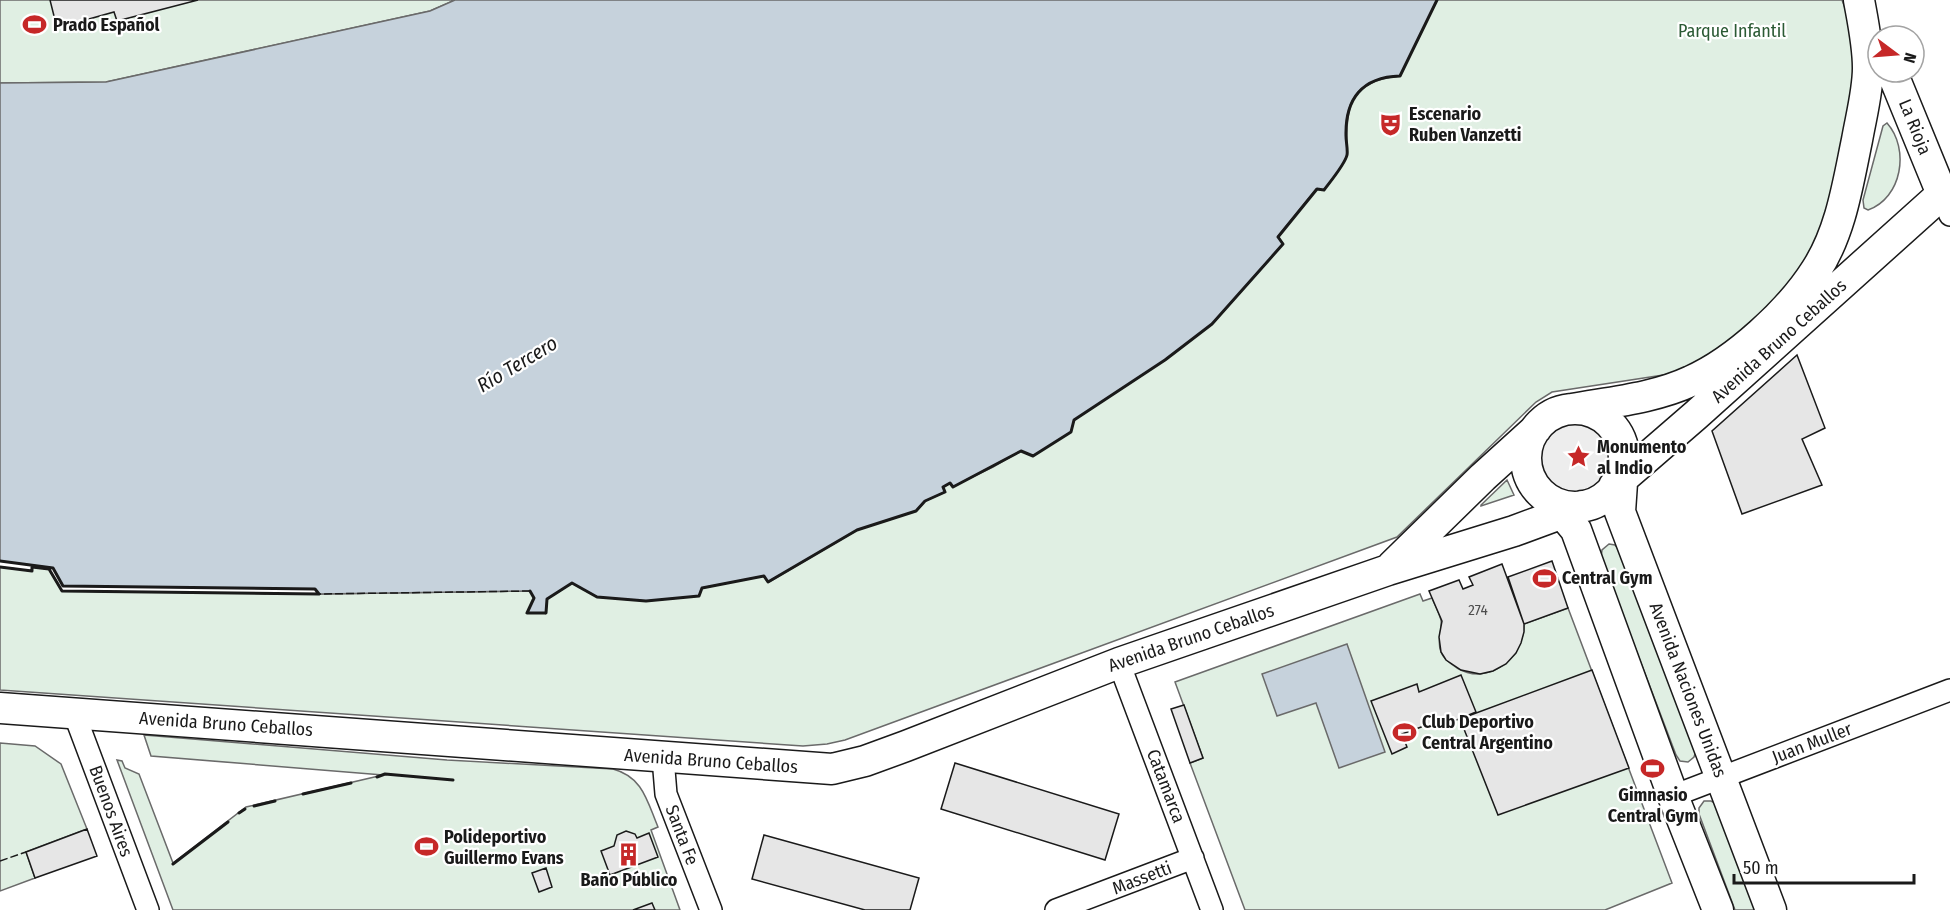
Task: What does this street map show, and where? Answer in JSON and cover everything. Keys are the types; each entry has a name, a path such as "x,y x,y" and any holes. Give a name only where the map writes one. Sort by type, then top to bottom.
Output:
{"main road":[{"name":"Avenida Bruno Ceballos","path":"1572,409 1624,400 1675,387 1708,373 1731,357 1773,320 1798,296 1817,269 1827,251 1839,218 1862,115 1868,69 1865,34 1858,0"},
{"path":"1863,0 1873,24"},
{"name":"La Rioja","path":"1897,84 1947,200"},
{"name":"Avenida Bruno Ceballos","path":"1620,478 1947,200"},
{"path":"1566,507 1594,503 1606,496 1620,478 1624,455 1616,430 1597,414 1584,410 1572,409 1558,412 1545,419 1536,429 1527,451 1529,474 1534,485 1566,507 1576,530 1673,796 1718,910"},
{"name":"Avenida Bruno Ceballos","path":"1388,570 1536,429"},
{"name":"Avenida Naciones Unidas","path":"1620,478 1620,512 1771,910"},
{"name":"Avenida Bruno Ceballos","path":"0,708 832,769 865,761 906,746 1119,663 1388,570 1514,531 1566,507"}],"street":[{"name":"Catamarca","path":"1119,663 1212,910"},
{"name":"Juan Muller","path":"1673,796 1950,690"},
{"name":"Buenos Aires","path":"74,713 148,910"},
{"name":"Santa Fe","path":"663,758 666,794 711,910"},
{"name":"Massetti","path":"1056,910 1193,858"}],"green space":[{"path":"0,0 455,0 430,11 106,82 0,83"},
{"name":"Parque Infantil","path":"1437,0 1842,0 1856,38 1857,90 1813,261 1733,345 1683,372 1552,392 1536,402 1397,537 845,740 827,744 803,746 0,690 0,567 32,571 32,567 49,569 62,591 319,594 530,591 545,613 547,599 572,583 597,597 702,588 763,576 769,582 857,530 916,511 925,501 944,492 943,487 950,483 953,486 993,467 1074,420 1165,360 1212,324 1283,244 1278,237 1347,156 1347,125 1353,101 1359,91 1369,84 1400,76"},
{"path":"1887,123 1899,146 1899,172 1889,195 1880,204 1868,210 1864,208 1863,200 1883,126"},
{"path":"1507,480 1514,495 1481,506 1481,505"},
{"path":"1609,544 1615,545 1620,551 1696,751 1694,757 1688,762 1680,761 1676,755 1601,558 1602,550"},
{"name":"Club Deportivo Central Argentino","path":"1420,594 1423,601 1432,598 1441,620 1439,644 1442,654 1447,661 1469,673 1481,674 1502,666 1518,647 1524,624 1568,608 1672,883 1605,910 1245,910 1190,763 1203,758 1175,682"},
{"name":"Polideportivo Guillermo Evans","path":"144,735 447,760 613,769 638,784 647,799 658,827 651,830 680,910 173,910 117,760 122,761 125,768 139,774 173,863 246,807 383,775 151,756"},
{"path":"0,743 35,746 61,764 87,829 26,852 35,878 0,891"},
{"path":"1704,801 1715,803 1757,910 1735,910 1699,814 1699,808"}],"shaded area":[{"path":"1582,422 1601,432 1609,444 1611,458 1609,472 1601,484 1589,492 1568,494 1549,484 1541,472 1539,451 1549,432 1561,424"}],"water":[{"name":"Río Tercero","path":"455,0 1437,0 1400,76 1375,81 1358,92 1352,100 1346,122 1347,155 1337,173 1324,190 1316,189 1278,236 1283,244 1212,324 1165,360 1074,420 1071,432 1033,456 1021,451 953,487 950,483 943,487 945,492 925,501 916,511 857,530 768,582 763,576 702,588 699,596 646,601 597,597 572,583 547,599 546,613 527,613 534,598 530,591 319,594 315,589 63,586 53,568 0,561 0,83 106,82 430,11"},
{"path":"1347,644 1385,752 1339,768 1316,703 1277,716 1262,674"}],"building":[{"path":"50,0 198,0 117,21 114,12 57,28"},
{"path":"1797,355 1825,428 1802,439 1822,485 1742,514 1712,431"},
{"path":"1552,561 1568,608 1524,624 1508,577"},
{"path":"1502,564 1524,624 1521,643 1506,664 1493,671 1480,674 1461,670 1446,660 1441,652 1439,637 1442,621 1429,591 1459,580 1463,589 1473,585 1469,577"},
{"path":"1592,670 1629,768 1498,815 1460,719"},
{"path":"1461,675 1476,712 1437,728 1435,722 1402,734 1407,747 1392,754 1371,701 1417,684 1419,692"},
{"path":"1184,705 1203,758 1190,763 1171,709"},
{"path":"955,763 1119,814 1105,860 941,809"},
{"path":"87,829 97,856 35,878 26,852"},
{"name":"Baño Público","path":"626,831 635,834 637,838 649,833 658,857 610,875 601,851 614,846 617,835"},
{"path":"764,835 919,878 910,910 865,910 752,879"},
{"path":"546,868 552,887 539,892 532,873"},
{"path":"652,903 655,910 633,910"}],"fence":[{"path":"0,567 32,571 32,567 49,569 62,591 319,594 530,591"},
{"path":"0,861 26,852"}],"wall":[{"path":"530,591 534,598 527,613 546,613 547,599 572,583 597,597 646,601 699,596 702,588 764,576 768,582 857,530 916,511 925,501 945,492 943,487 950,483 953,487 1021,451 1033,456 1071,432 1074,420 1165,360 1212,324 1283,244 1278,237 1317,189 1324,190 1346,159 1346,123 1358,92 1375,81 1400,76 1437,0"},
{"path":"0,561 53,568 63,586 315,589 319,594 62,591 49,569 32,567 32,571 0,567"},
{"path":"377,777 385,774 453,780"},
{"path":"303,794 351,783"},
{"path":"254,806 275,801"},
{"path":"239,813 245,809"},
{"path":"173,864 228,822"}],"place":[{"name":"Prado Español","path":"35,25"},
{"name":"Escenario Ruben Vanzetti","path":"1391,124"},
{"name":"Monumento al Indio","path":"1579,457"},
{"name":"Central Gym","path":"1544,578"},
{"name":"Club Deportivo Central Argentino","path":"1404,732"},
{"name":"Gimnasio Central Gym","path":"1653,769"},
{"name":"Polideportivo Guillermo Evans","path":"426,847"},
{"name":"Baño Público","path":"629,854"}]}
